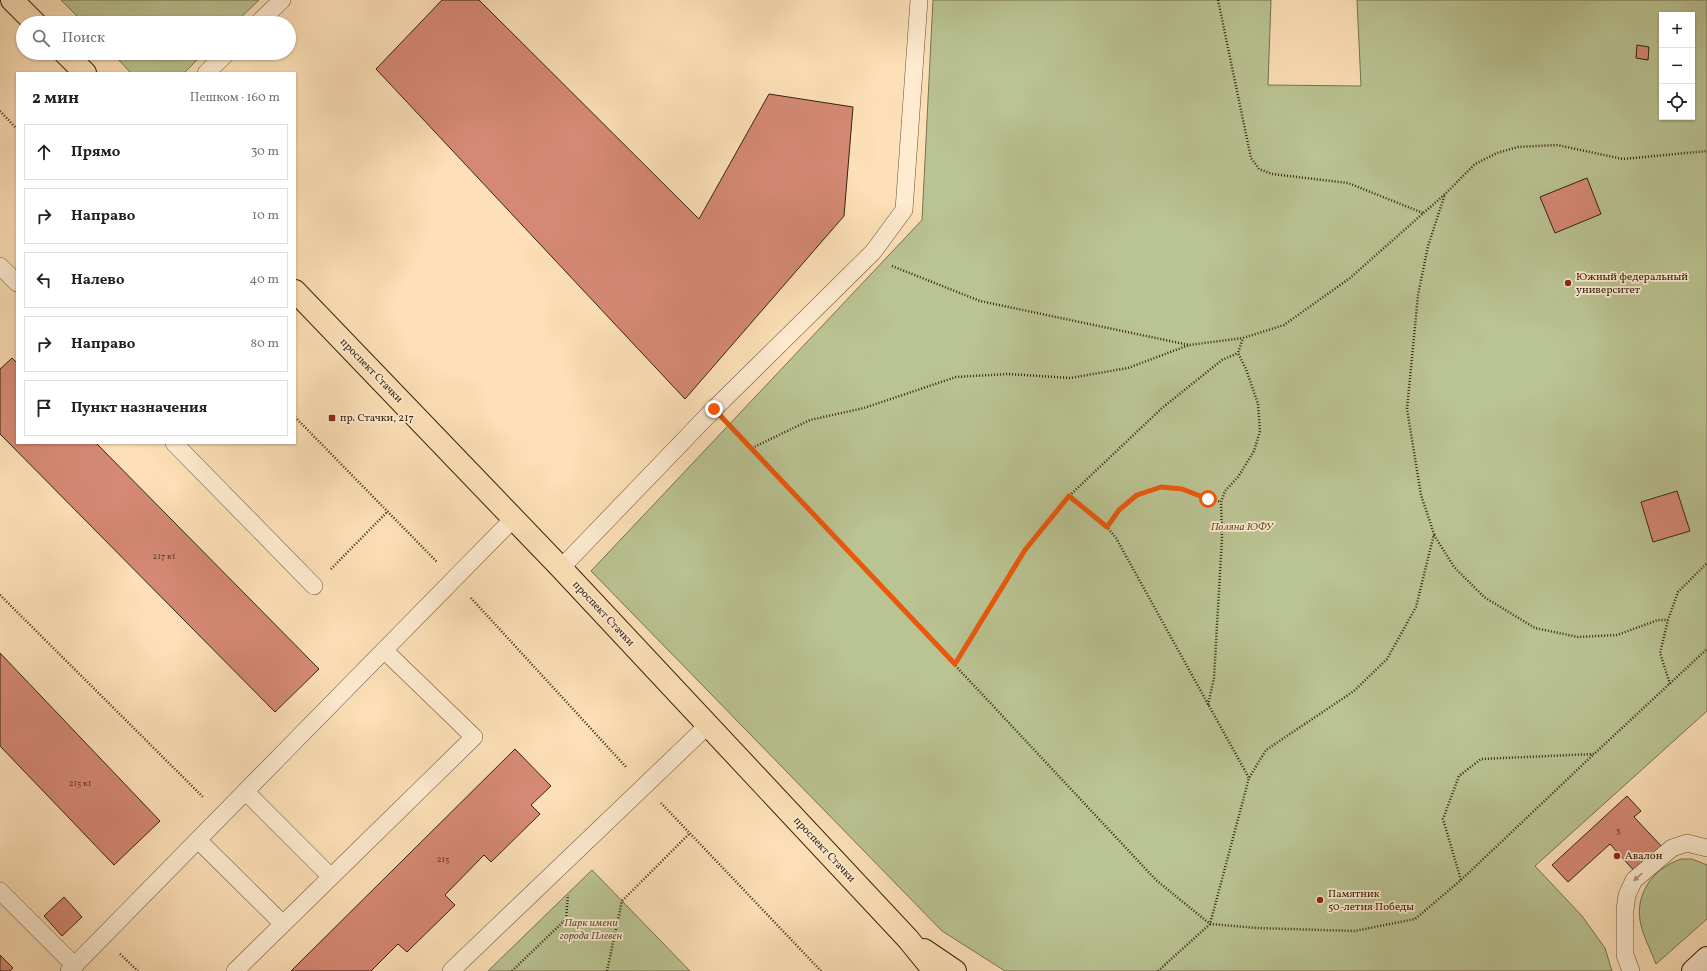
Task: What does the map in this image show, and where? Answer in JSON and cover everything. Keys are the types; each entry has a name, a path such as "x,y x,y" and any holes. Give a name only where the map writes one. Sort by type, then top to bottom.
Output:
{"main road":[{"path":"12,0 28,16"},
{"path":"72,60 84,72"},
{"name":"проспект Стачки","path":"296,292 561,568 707,726 908,939 934,971"},
{"name":"проспект Стачки","path":"908,939 955,971"},
{"path":"1693,971 1707,958"}],"lane":[{"path":"265,16 282,0"},
{"path":"561,568 714,409 874,252 904,210 919,0"},
{"path":"207,72 220,60"},
{"path":"0,266 16,282"},
{"path":"175,444 314,586"},
{"path":"0,891 72,968 513,519"},
{"path":"235,971 474,737 384,650"},
{"path":"451,971 707,726"},
{"path":"246,792 331,877"},
{"path":"198,840 283,924"},
{"path":"1631,971 1625,955 1626,910 1627,895 1634,880 1672,848 1687,844 1707,848"}],"path":[{"path":"1218,0 1251,158 1259,169 1272,174 1348,183 1423,213"},
{"path":"0,111 16,128"},
{"path":"752,448 810,420 864,408 956,377 1008,374 1070,378 1128,368 1189,345 1243,338 1284,325 1350,278 1445,194 1474,164 1497,153 1518,147 1557,145 1623,159 1707,151"},
{"path":"1445,194 1428,246 1418,295 1408,408 1421,495 1434,534 1454,567 1484,597 1535,628 1578,637 1617,635 1658,620 1668,620"},
{"path":"874,252 889,265 980,301 1189,345"},
{"path":"1208,705 1214,670 1222,538 1221,502 1225,491 1238,477 1254,451 1260,431 1258,404 1246,369 1238,353 1243,338"},
{"path":"955,664 1025,550 1069,496 1162,408 1222,360 1238,353"},
{"path":"714,409 955,664 1156,880 1210,924 1257,928 1355,931 1415,919 1461,880 1707,649"},
{"path":"296,417 454,579 689,834 821,971"},
{"path":"1107,527 1119,510 1137,495 1161,487 1182,489 1221,502"},
{"path":"1069,496 1107,527 1116,538 1249,778"},
{"path":"314,586 388,512"},
{"path":"1158,971 1210,924 1249,778 1266,750 1354,691 1387,658 1416,607 1434,534"},
{"path":"1670,684 1660,653 1668,620 1678,592 1707,563"},
{"path":"0,595 222,816"},
{"path":"1461,880 1443,819 1459,776 1481,759 1594,754"},
{"path":"607,971 622,901 689,834"}],"green space":[{"path":"61,0 259,0 242,16 77,16"},
{"name":"Поляна ЮФУ","path":"933,0 1271,0 1268,85 1361,86 1357,0 1707,0 1707,711 1535,866 1582,916 1605,948 1612,971 1005,971 942,931 591,571 922,220"},
{"path":"119,60 197,60 185,72 130,72"},
{"path":"1681,859 1692,859 1707,865 1707,919 1656,964 1644,935 1639,916 1642,896 1650,880 1658,872 1671,863"},
{"name":"Парк имени города Плевен","path":"592,870 690,971 488,971"}],"building":[{"path":"442,0 479,0 699,219 769,94 853,107 844,216 685,399 376,69"},
{"path":"1637,45 1649,47 1648,60 1636,58"},
{"path":"1587,178 1601,214 1555,233 1540,197"},
{"path":"12,358 16,362 16,444 97,444 319,669 275,712 0,434 0,369"},
{"path":"1677,491 1690,531 1653,542 1641,502"},
{"path":"0,653 160,821 114,865 0,746"},
{"path":"515,749 551,786 531,805 540,814 491,862 484,855 445,895 455,905 407,952 398,944 371,971 291,971"},
{"path":"1627,796 1641,811 1634,817 1664,849 1637,874 1610,844 1568,882 1552,865"},
{"path":"64,897 82,917 62,936 44,916"},
{"path":"0,955 13,968 10,971 0,971"}],"place":[{"name":"Южный федеральный университет","path":"1568,283"},
{"name":"пр. Стачки, 217","path":"332,418"},
{"name":"Авалон","path":"1617,856"},
{"name":"Памятник 50-летия Победы","path":"1320,900"}],"route":[{"path":"714,409 955,664 1025,550 1069,496 1107,527 1119,510 1137,495 1161,487 1182,489 1208,499"}]}
